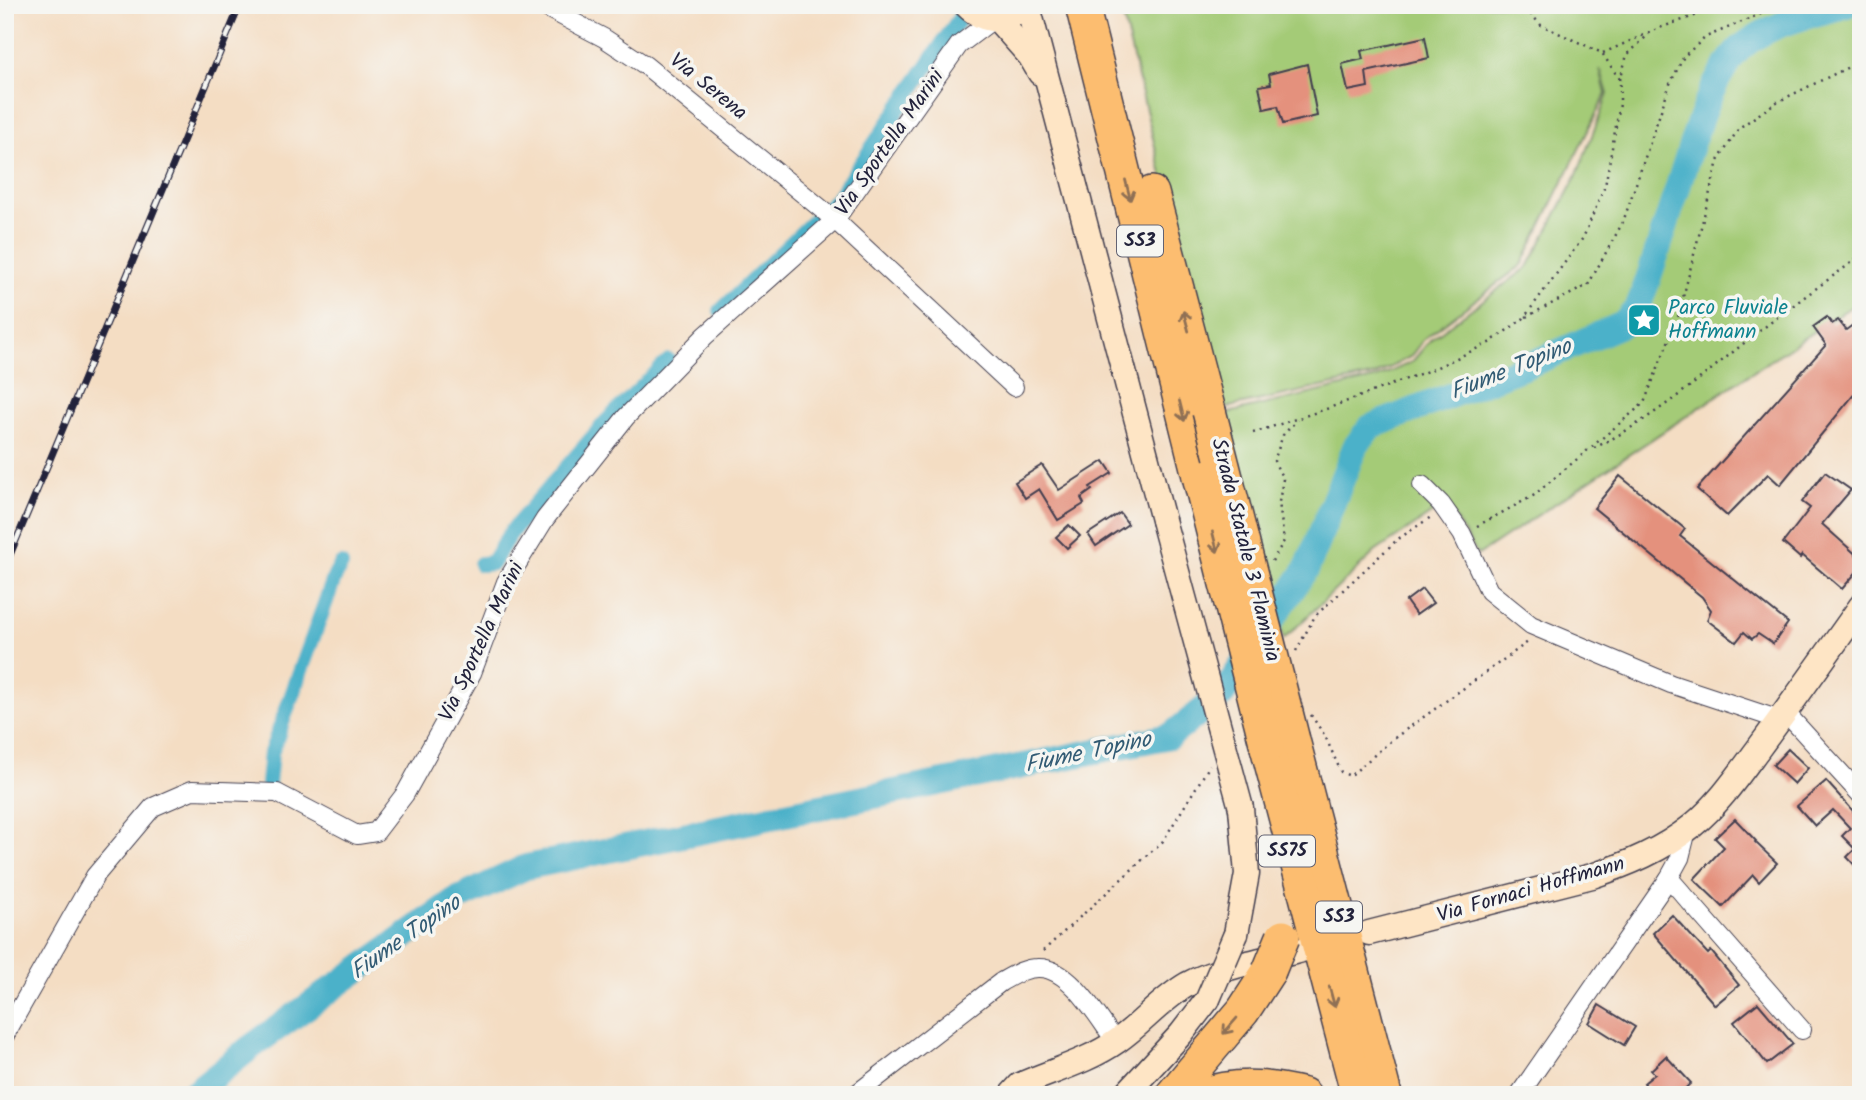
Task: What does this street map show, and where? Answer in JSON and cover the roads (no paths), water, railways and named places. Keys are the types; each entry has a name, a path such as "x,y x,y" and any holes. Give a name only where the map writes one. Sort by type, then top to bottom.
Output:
{"highway":[{"name":"Strada Statale 3 Flaminia","path":"1082,5 1199,476 1385,1095"},
{"name":"Strada Statale 3 Flaminia","path":"1102,5 1209,411 1358,1095"},
{"name":"SS75","path":"1172,1095 1243,1011 1269,971 1295,943 1292,883 1275,806 1283,753"},
{"name":"SS75","path":"1283,753 1314,794 1391,1073 1400,1095"},
{"path":"1202,1095 1215,1090 1244,1086 1272,1087 1304,1095"}],"main road":[{"name":"Via Sportella Marini","path":"995,20 1009,17 1024,5"},
{"path":"1030,5 1050,92 1241,808 1247,874 1236,934 1208,999 1181,1034 1125,1095"},
{"path":"967,6 974,13 995,20 1030,56 1050,92"},
{"name":"Via Fornaci Hoffmann","path":"1369,933 1604,872 1650,853 1686,830 1711,809 1783,716 1861,606"},
{"path":"1011,1095 1020,1084 1032,1086 1116,1042 1146,1014 1188,984 1295,943"}],"street":[{"name":"Via Serena","path":"541,5 604,38 645,65 835,220 1014,387"},
{"path":"959,45 965,32 967,6"},
{"name":"Via Sportella Marini","path":"5,1035 95,876 153,807 192,790 277,793 357,835 376,832 405,794 472,673 506,582 545,519 634,408 705,336 835,220 959,45 995,20"},
{"path":"1422,485 1458,529 1489,592 1521,618 1671,684 1783,716 1861,795"},
{"path":"1520,1095 1669,878 1680,858 1686,830"},
{"path":"1669,878 1802,1030"},
{"path":"855,1095 1001,982 1022,971 1052,969 1073,985 1116,1042"}],"waterway":[{"name":"Fiume Topino","path":"191,1095 251,1047 454,901 526,867 1170,736 1223,694 1307,568 1355,447 1370,427 1524,367 1623,324 1638,307 1702,113 1731,59 1743,46 1767,31 1847,5"},
{"path":"721,311 838,198 960,18"},
{"path":"481,564 492,563 511,532 606,422 669,361"},
{"path":"268,784 271,753 341,565"}],"railway":[{"path":"5,567 240,5"}],"place":[{"name":"Parco Fluviale Hoffmann","path":"1644,320"}]}
